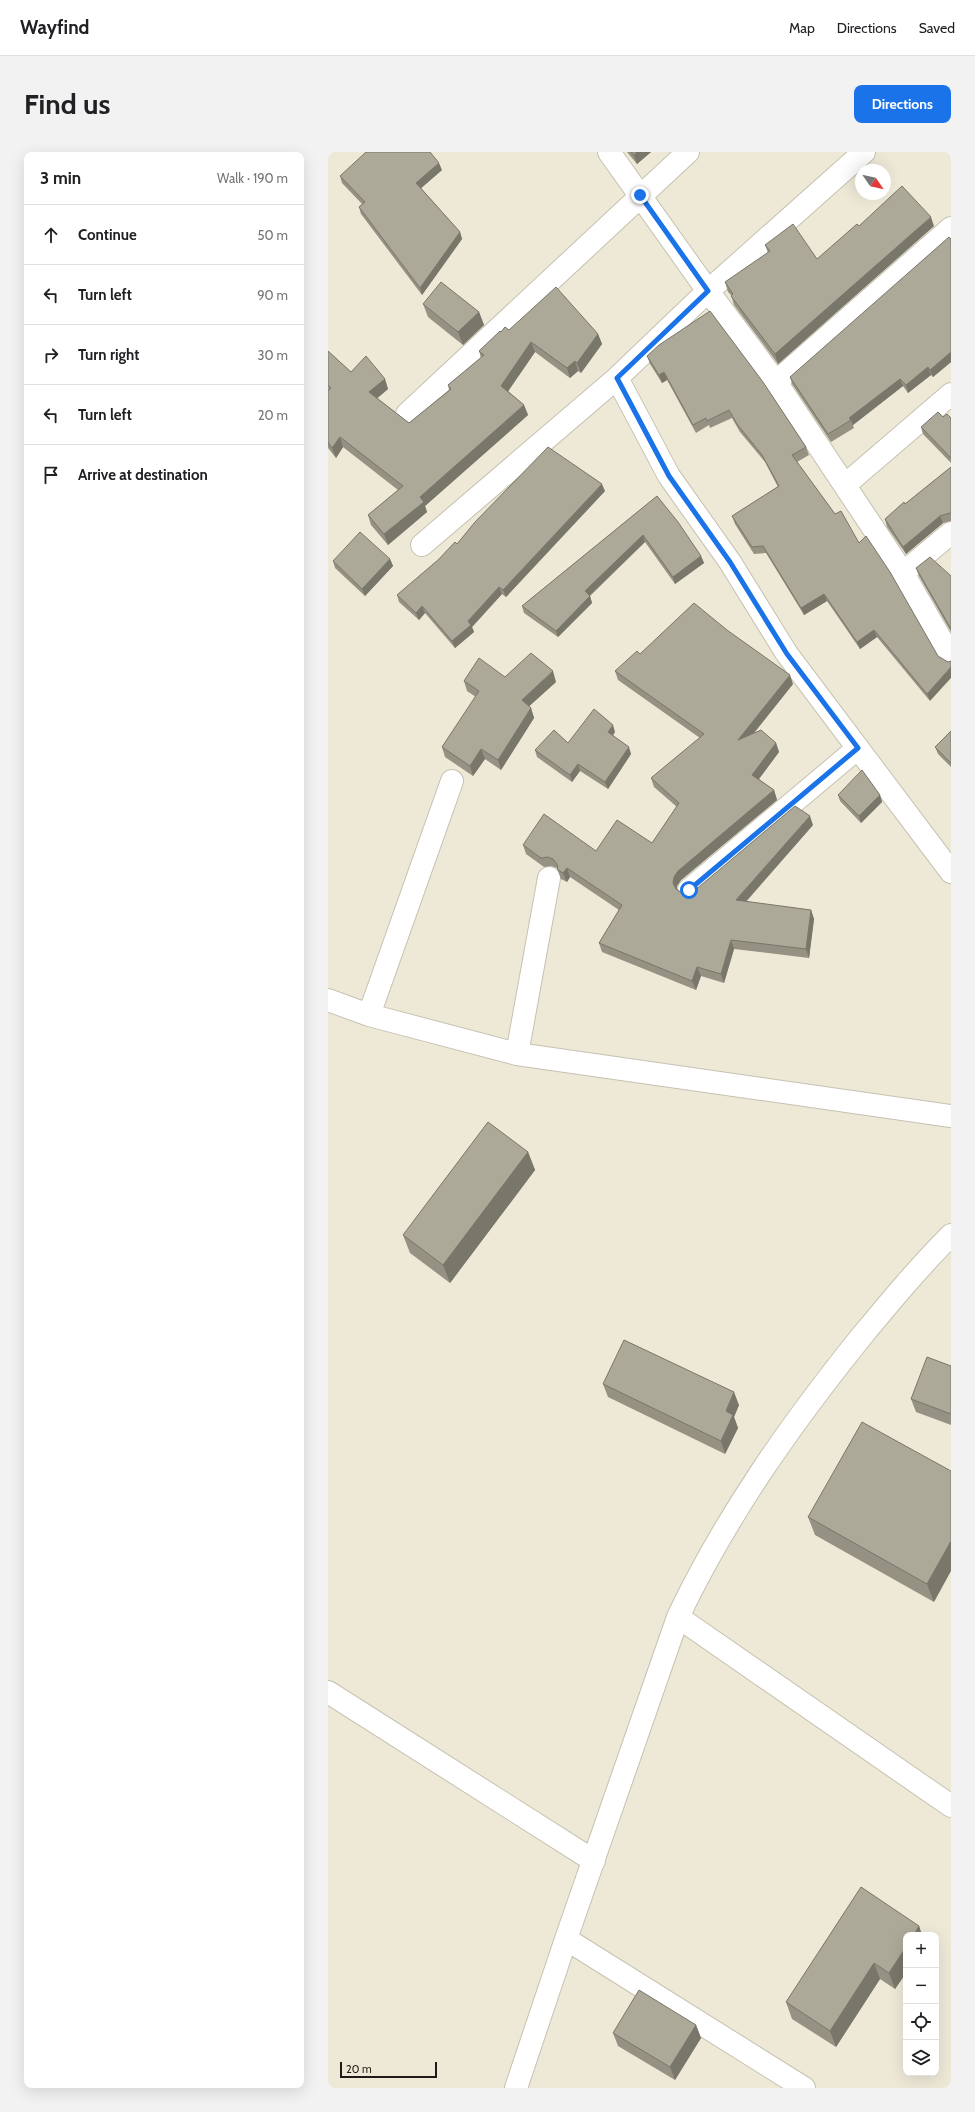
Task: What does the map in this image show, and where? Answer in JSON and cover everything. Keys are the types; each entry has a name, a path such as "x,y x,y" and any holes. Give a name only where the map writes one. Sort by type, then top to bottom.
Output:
{"street":[{"path":"609,152 708,291 776,382 903,573 951,657"},
{"path":"407,414 640,195 688,152"},
{"path":"422,545 617,378 708,291 864,152"},
{"path":"776,382 951,228"},
{"path":"617,378 669,476 730,562 787,654 951,872"},
{"path":"845,485 951,394"},
{"path":"903,573 951,533"},
{"path":"689,890 858,748"},
{"path":"369,1015 452,781"},
{"path":"517,1054 549,878"},
{"path":"328,1000 369,1015 517,1054 951,1116"},
{"path":"516,2088 678,1617 699,1572 740,1502 828,1377 920,1266 951,1235"},
{"path":"678,1617 951,1806"},
{"path":"328,1692 594,1860"},
{"path":"566,1939 804,2088"}],"building":[{"path":"366,152 430,152 439,163 416,183 460,232 420,288 359,207 365,202 340,176"},
{"path":"902,186 931,217 775,354 731,296 733,294 725,282 770,251 765,245 793,224 817,259 857,224 859,226 887,200 891,200 891,196"},
{"path":"949,237 951,239 951,352 930,370 928,367 906,385 900,379 849,418 851,420 828,434 790,377"},
{"path":"441,282 479,312 458,332 423,304"},
{"path":"556,287 598,334 577,363 575,361 567,368 531,342 501,386 524,405 420,497 424,502 384,534 368,515 403,486 340,437 332,448 328,442 328,391 331,388 328,385 328,351 351,372 366,356 385,379 369,392 409,423 451,389 448,385 484,355 479,351 500,331 501,332 505,327 509,330"},
{"path":"710,311 763,382 806,447 792,455 835,514 841,511 859,543 866,536 890,572 938,656 948,662 951,661 951,667 927,694 874,630 857,642 824,594 801,608 763,546 752,547 732,516 779,486 762,455 737,424 729,410 707,421 706,418 693,425 664,372 659,375 647,356 659,345"},
{"path":"938,412 943,417 947,414 951,418 951,458 921,427"},
{"path":"548,447 602,484 503,590 499,587 468,621 471,625 452,641 422,606 416,613 397,595 438,560 455,542 457,544 475,522"},
{"path":"951,467 951,513 940,516 903,547 885,519 904,502 905,504"},
{"path":"657,496 678,522 701,556 673,577 643,535 585,591 590,596 556,631 522,606"},
{"path":"360,532 390,559 362,589 333,561"},
{"path":"930,557 951,576 951,629 916,568"},
{"path":"694,603 727,630 790,675 738,740 761,730 776,743 752,775 774,790 678,871 674,877 673,883 676,889 682,893 694,891 795,806 810,816 736,900 811,910 806,949 731,940 721,974 697,967 692,981 599,943 622,905 567,868 563,873 558,870 557,864 553,859 548,857 541,858 523,845 544,814 596,851 617,820 652,843 679,803 651,778 704,734 615,671 637,651 640,654"},
{"path":"531,653 553,671 522,700 531,708 498,760 481,749 470,766 442,747 479,691 464,681 479,658 505,677"},
{"path":"594,709 613,725 608,732 629,747 605,782 578,764 570,775 535,750 554,730 568,743"},
{"path":"951,731 951,763 935,747"},
{"path":"862,770 880,795 859,816 838,795"},
{"path":"488,1122 528,1152 443,1265 403,1235"},
{"path":"624,1340 734,1392 726,1411 733,1415 721,1441 603,1384"},
{"path":"927,1357 951,1366 951,1414 911,1399"},
{"path":"862,1422 951,1471 951,1541 927,1584 808,1517"},
{"path":"861,1887 919,1926 916,1932 903,1932 903,1952 889,1973 874,1963 830,2031 786,2002"},
{"path":"639,1990 696,2025 670,2067 613,2033"}],"route":[{"path":"640,195 708,291 617,378 669,476 730,562 787,654 858,748 689,890"}]}
